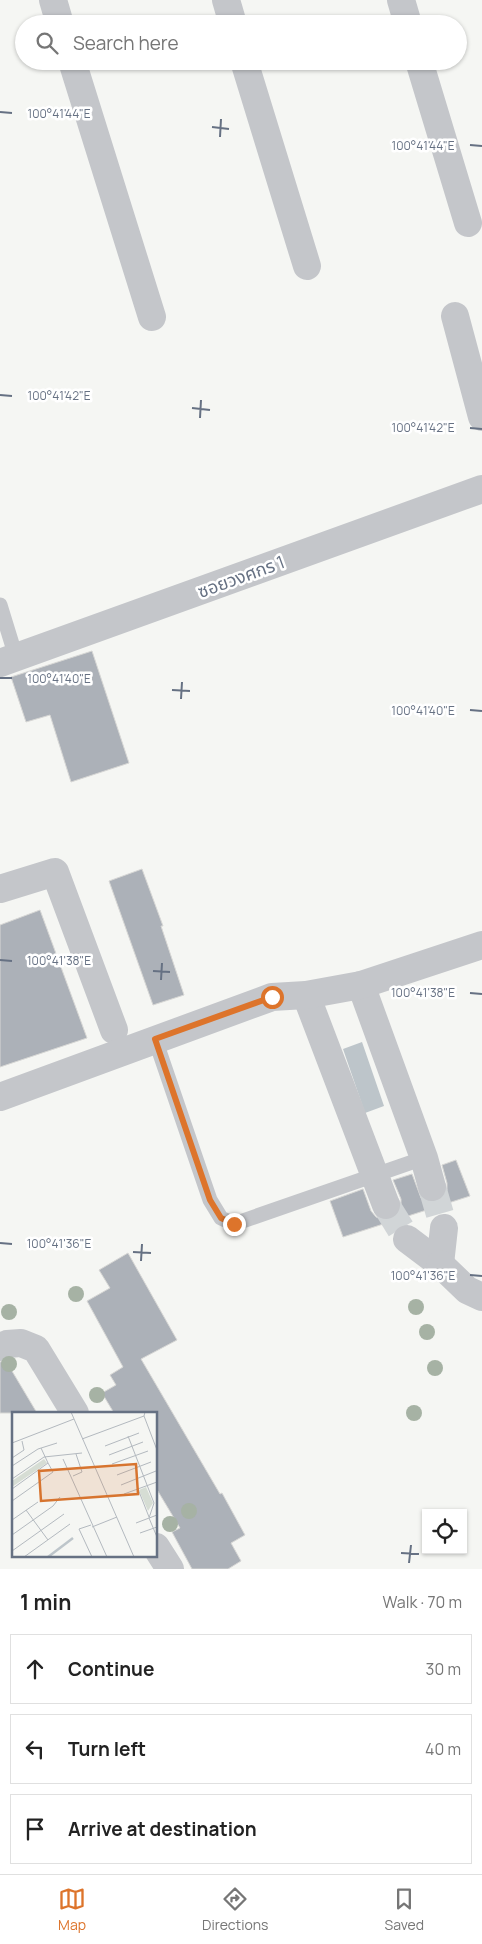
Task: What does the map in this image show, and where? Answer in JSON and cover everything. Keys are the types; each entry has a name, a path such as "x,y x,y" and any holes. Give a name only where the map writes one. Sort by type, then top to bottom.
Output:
{"street":[{"path":"53,0 57,15"},
{"path":"226,0 230,15"},
{"path":"401,0 405,15"},
{"path":"75,70 152,317"},
{"path":"247,70 306,266"},
{"path":"422,70 468,223"},
{"path":"454,316 482,416"},
{"name":"ซอยวงศกร 1","path":"8,660 482,489"},
{"path":"0,889 55,872 114,1030"},
{"path":"0,1097 272,997 306,995 361,985 482,945"},
{"path":"361,985 424,1158 432,1187"},
{"path":"306,995 386,1205"},
{"path":"440,1264 444,1228"},
{"path":"407,1239 440,1264 467,1290 482,1297"},
{"path":"0,1348 7,1344 21,1344 36,1348 74,1412"},
{"path":"158,1550 170,1569"}],"lane":[{"path":"0,606 8,660"},
{"path":"155,1039 210,1200 221,1218 234,1224 424,1158"}],"shaded area":[{"path":"362,1042 384,1106 365,1113 343,1049"}],"building":[{"path":"92,651 129,763 71,782 50,715 26,722 11,677"},
{"path":"142,869 163,926 161,926 184,995 153,1005 109,881"},
{"path":"40,910 87,1038 0,1067 0,925"},
{"path":"456,1160 470,1196 343,1237 330,1201 363,1189 371,1211 376,1217 383,1220 391,1220 398,1214 401,1207 401,1199 393,1180 412,1174 421,1198 429,1202 437,1202 443,1198 447,1190 442,1165"},
{"path":"128,1253 177,1340 141,1359 220,1494 222,1493 245,1535 231,1543 241,1561 228,1569 192,1569 172,1532 180,1528 158,1491 158,1412 113,1412 102,1393 116,1385 110,1375 123,1367 87,1301 110,1288 99,1270"},
{"path":"6,1361 36,1412 0,1413 0,1362"}],"tunnel":[{"path":"432,1187 444,1228"},
{"path":"386,1205 407,1239"}],"route":[{"path":"234,1224 221,1218 210,1200 155,1039 272,997"}]}
